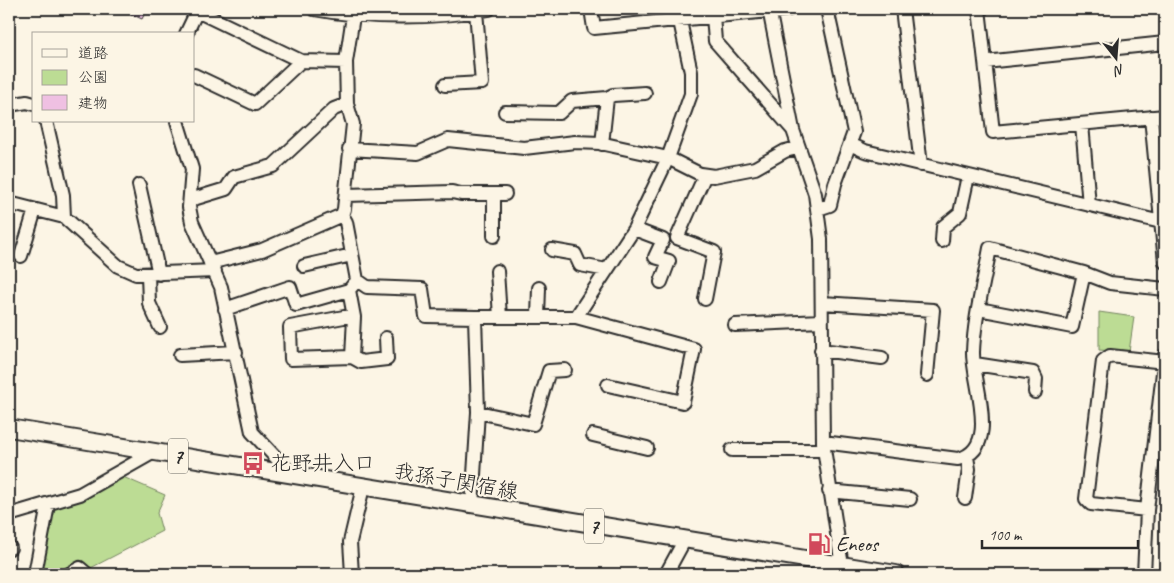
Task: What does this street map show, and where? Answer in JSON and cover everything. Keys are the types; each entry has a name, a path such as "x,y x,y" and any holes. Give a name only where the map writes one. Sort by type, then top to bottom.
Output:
{"main road":[{"name":"我孫子関宿線","path":"9,428 362,486 841,570 896,574"}],"street":[{"path":"314,9 353,16 446,14 489,9"},
{"path":"591,9 594,28 790,9"},
{"path":"818,209 830,205 835,184 854,132 826,9"},
{"path":"902,9 920,165"},
{"path":"979,9 993,132 1165,116"},
{"path":"187,32 197,10 301,61 346,62"},
{"path":"769,10 793,130 808,171 818,209 821,239 823,446 841,570"},
{"path":"445,85 482,83 476,11"},
{"path":"352,358 354,317 352,255 346,222 342,215 346,195 349,149 353,124 347,104 346,62 353,16"},
{"path":"713,16 715,41 793,130"},
{"path":"576,317 634,229 668,158 690,94 691,72 680,21"},
{"path":"985,62 1165,43"},
{"path":"195,75 254,104 301,61"},
{"path":"505,112 559,113 572,101 645,93"},
{"path":"602,144 607,98"},
{"path":"9,105 27,102 32,103"},
{"path":"190,200 226,189 234,177 272,166 334,108 347,104"},
{"path":"1151,118 1163,222 1165,262"},
{"path":"46,122 63,195 64,218"},
{"path":"177,122 192,169 190,200 192,222 213,267 236,352 252,432 293,476"},
{"path":"1082,124 1089,205"},
{"path":"349,149 418,154 448,140 524,148 575,142 602,144 668,158 706,175 714,176 738,173 766,163 785,151 798,148"},
{"path":"850,144 865,152 1163,222"},
{"path":"705,299 714,252 677,238 706,175"},
{"path":"942,241 943,227 960,213 968,176"},
{"path":"139,185 153,274 148,302 160,327"},
{"path":"346,195 452,192 460,194 499,194 494,236"},
{"path":"9,203 64,218 118,266 136,274 153,274 213,267 262,250 342,215"},
{"path":"21,256 35,210"},
{"path":"634,229 663,240 655,257 669,261 661,282"},
{"path":"732,450 823,446 958,459 967,457 978,446 982,417 973,353 990,248 1084,273 1110,283 1165,289"},
{"path":"552,250 575,254 580,265 607,270"},
{"path":"304,266 352,255"},
{"path":"497,271 500,317"},
{"path":"979,309 1072,327 1084,273"},
{"path":"225,309 290,286 296,304 353,285 422,289 426,316 576,317 694,349 683,402 608,385"},
{"path":"538,317 539,288"},
{"path":"822,303 933,310 927,375"},
{"path":"354,317 344,317 290,327 291,359 352,358 361,362 387,359 386,338"},
{"path":"472,506 478,412 475,317"},
{"path":"735,325 822,321"},
{"path":"821,350 882,358"},
{"path":"180,355 236,352"},
{"path":"1144,574 1147,510 1165,359 1110,356 1103,361 1086,499 1091,504 1147,510"},
{"path":"975,364 1033,373 1036,379 1035,392"},
{"path":"478,412 534,424 549,371 565,370"},
{"path":"593,435 648,448"},
{"path":"9,515 80,494 154,452"},
{"path":"965,498 969,469 967,457"},
{"path":"352,574 350,542 362,486"},
{"path":"829,491 910,498"},
{"path":"35,574 48,505"},
{"path":"666,574 684,541"},
{"path":"69,574 80,568 87,574"}],"green space":[{"path":"1099,312 1134,317 1129,352 1099,350"},
{"path":"116,474 165,495 157,513 162,531 85,571 69,574 35,574 48,505"}],"building":[{"path":"120,9 147,9 142,19"}],"place":[{"name":"花野井入口","path":"253,463"},
{"name":"Eneos","path":"819,544"}]}
